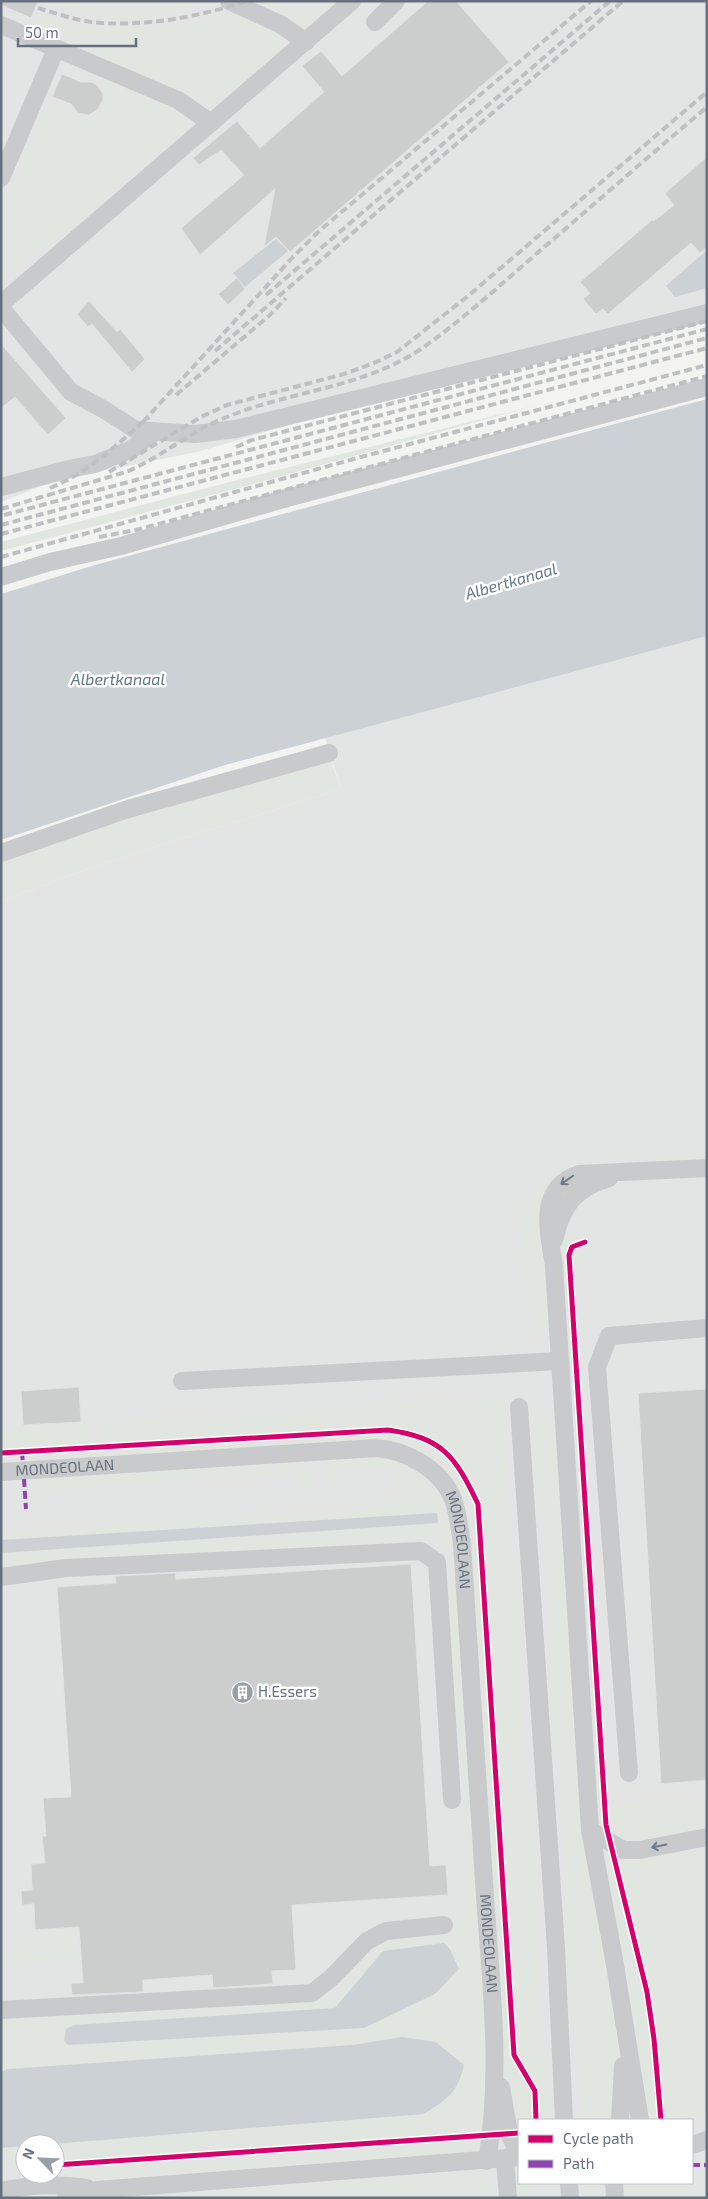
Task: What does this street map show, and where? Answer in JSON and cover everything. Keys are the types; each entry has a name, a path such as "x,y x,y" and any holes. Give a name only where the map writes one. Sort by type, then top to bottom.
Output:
{"street":[{"path":"230,1 280,24 306,42"},
{"path":"352,1 1,306 72,392 136,430 195,434 236,429 707,313"},
{"path":"375,22 396,1"},
{"path":"1,26 178,100 211,123"},
{"path":"1,178 56,48"},
{"path":"1,577 50,562 121,546 296,495 707,387"},
{"path":"1,487 68,469 95,464 132,449 155,432"},
{"path":"1,853 128,809 329,753"},
{"path":"640,2119 614,1959 590,1830 552,1250 562,1213 574,1197 585,1187 631,1172 707,1168"},
{"path":"630,1773 597,1367 609,1336 707,1328"},
{"path":"182,1381 560,1361"},
{"path":"519,1407 556,1948 564,2119"},
{"name":"MONDEOLAAN","path":"1,1472 376,1448 401,1452 425,1466 444,1483 453,1499 462,1544 494,2052"},
{"path":"1,1577 66,1568 421,1551 437,1562 452,1800"},
{"path":"590,1830 624,1850 640,1850 707,1837"},
{"path":"1,2010 312,1993 332,1978 366,1941 386,1932 444,1925"},
{"path":"620,2119 624,2026"},
{"path":"494,2052 515,2157 508,2198"},
{"path":"487,2161 492,2134 494,2052"},
{"path":"693,2145 707,2140"},
{"path":"693,2151 707,2150"},
{"path":"66,2198 98,2190 487,2161 515,2157"},
{"path":"1,2191 29,2185 58,2184 98,2190"},
{"path":"569,2184 570,2198"},
{"path":"614,2184 615,2198"}],"shaded area":[{"path":"1,1 707,1 707,316 367,402 197,452 102,471 41,486 1,502"},
{"path":"40,1 193,1 189,11 151,16 114,17 77,13 40,3"},
{"path":"263,1 339,1 318,20 299,23 275,16 252,5"},
{"path":"234,12 280,35 279,52 240,86 219,96 206,98 192,96 30,26 37,14 87,26 135,30 178,26"},
{"path":"101,80 178,113 182,126 180,135 1,282 1,208 50,100 89,120 102,112 107,97"},
{"path":"537,405 242,487 1,551 1,542 237,480"},
{"path":"707,636 707,2198 1,2198 1,901 104,863 341,789 325,738"},
{"path":"330,757 341,789 104,863 1,901 1,859 83,831"},
{"path":"707,1152 707,1160 661,1163 660,1157"},
{"path":"573,1164 573,1170 562,1174 549,1330 542,1330 531,1341 521,1208 565,1165"},
{"path":"534,1395 549,1435 557,1443 582,1828 589,1884 605,1953 618,2054 615,2119 580,2119"},
{"path":"503,1397 549,2119 540,2119 539,2095 516,2045 483,1510 477,1492 469,1477 450,1452 438,1443 424,1435 389,1425 113,1443 106,1437 106,1423"},
{"path":"87,1423 89,1444 1,1450 1,1428"},
{"path":"367,1434 404,1436 433,1450 444,1458 453,1467 466,1489 476,1529 511,2057 530,2092 532,2119 518,2119 518,2128 515,2128 506,2076 470,1534 464,1498 450,1473 441,1464 418,1449 391,1442 377,1441 276,1447 281,1439"},
{"path":"261,1440 268,1448 138,1456 137,1449"},
{"path":"372,1458 401,1466 414,1473 434,1493 448,1519 452,1534 486,2031 487,2128 483,2131 65,2161 65,2134 15,2134 15,2165 1,2166 1,2020 333,2001 381,1945 438,1939 472,1909 444,1536 220,1555 1,1569 1,1533 386,1509 386,1496 400,1496 399,1479 396,1478 396,1467 337,1471 337,1482 327,1484 325,1466 332,1465 332,1460"},
{"path":"304,1462 305,1468 311,1467 313,1485 301,1485 300,1473 277,1475 276,1463"},
{"path":"270,1464 271,1475 28,1491 26,1479"},
{"path":"707,1799 707,1831 630,1839 612,1831 607,1805"},
{"path":"707,1849 707,2117 672,2119 664,2112 658,2032 652,1994 616,1858"},
{"path":"602,1857 608,1857 643,1988 652,2052 656,2113 653,2119 648,2119"},
{"path":"77,1932 79,1961 1,1967 1,1958 14,1950 20,1936"},
{"path":"482,2140 478,2148 465,2155 92,2182 65,2182 65,2171 355,2152"},
{"path":"472,2173 489,2182 500,2198 111,2198"},
{"path":"521,2184 536,2184 537,2198 516,2198"},
{"path":"584,2184 600,2184 605,2198 585,2198"},
{"path":"623,2184 690,2184 691,2198 621,2198 620,2190"}],"water":[{"path":"276,239 288,251 245,287 233,273"},
{"path":"707,250 707,288 675,297 666,286"},
{"name":"Albertkanaal","path":"707,399 707,636 225,765 1,840 1,594 95,565"},
{"path":"437,1513 438,1523 1,1553 1,1540"},
{"path":"444,1943 450,1949 459,1969 435,1994 364,2028 68,2045 64,2041 66,2029 74,2025 335,2008 383,1951"},
{"path":"402,2037 436,2042 464,2065 455,2089 439,2104 424,2114 65,2143 65,2134 15,2134 15,2147 1,2148 1,2072 8,2069 352,2045"}],"building":[{"path":"1,1 38,1 31,18 1,5"},
{"path":"428,1 456,1 509,62 290,252 276,237 264,247 275,189 200,255 181,228 244,175 221,150 199,165 193,158 237,121 260,148 324,92 302,66 321,51 342,76"},
{"path":"62,74 81,82 92,82 97,85 103,94 103,100 98,109 89,115 78,113 71,104 52,97"},
{"path":"707,157 707,247 700,253 691,243 608,314 603,309 596,314 583,299 590,293 580,282 652,220 654,221 674,205 665,193"},
{"path":"237,278 245,289 228,305 218,294"},
{"path":"89,301 117,332 120,329 145,359 132,372 92,324 88,327 77,314"},
{"path":"1,344 66,418 48,435 15,397 1,408"},
{"path":"79,1387 81,1422 23,1425 21,1391"},
{"path":"707,1389 707,1780 661,1784 638,1393"},
{"name":"H.Essers","path":"411,1564 430,1866 446,1865 448,1895 292,1905 296,1970 272,1971 273,1984 213,1988 212,1975 143,1980 143,1992 72,1995 71,1983 83,1983 79,1927 35,1930 34,1904 22,1905 21,1891 32,1890 31,1864 45,1863 42,1836 46,1836 43,1798 71,1797 57,1587 116,1583 115,1576 176,1573 176,1579"}],"railway":[{"path":"38,8 86,21 120,24 176,19 247,1"},
{"path":"143,422 318,232 591,1"},
{"path":"266,295 610,1"},
{"path":"215,351 623,1"},
{"path":"109,472 201,417 227,405 344,374 397,352 468,296 707,92"},
{"path":"1,509 126,472 151,460 197,431 222,419 272,402 374,373 421,349 465,315 707,107"},
{"path":"176,395 270,315 286,298"},
{"path":"236,447 252,440 707,321"},
{"path":"4,515 707,329"},
{"path":"1,525 707,338"},
{"path":"1,534 707,348"},
{"path":"1,557 361,457 707,365"},
{"path":"99,537 136,530 707,376"},
{"path":"50,488 91,465 149,417"}],"marked path":[{"path":"22,1452 23,1464"},
{"path":"24,1479 26,1509"},
{"path":"693,2165 707,2165"}],"cycle path":[{"path":"585,1242 572,1247 569,1255 606,1825 647,1992 654,2039 661,2119"},
{"path":"1,1453 388,1430 422,1438 435,1444 454,1462 478,1504 514,2055 535,2091 536,2119"},
{"path":"65,2164 518,2133"}],"place":[{"name":"H.Essers","path":"242,1692"}]}
